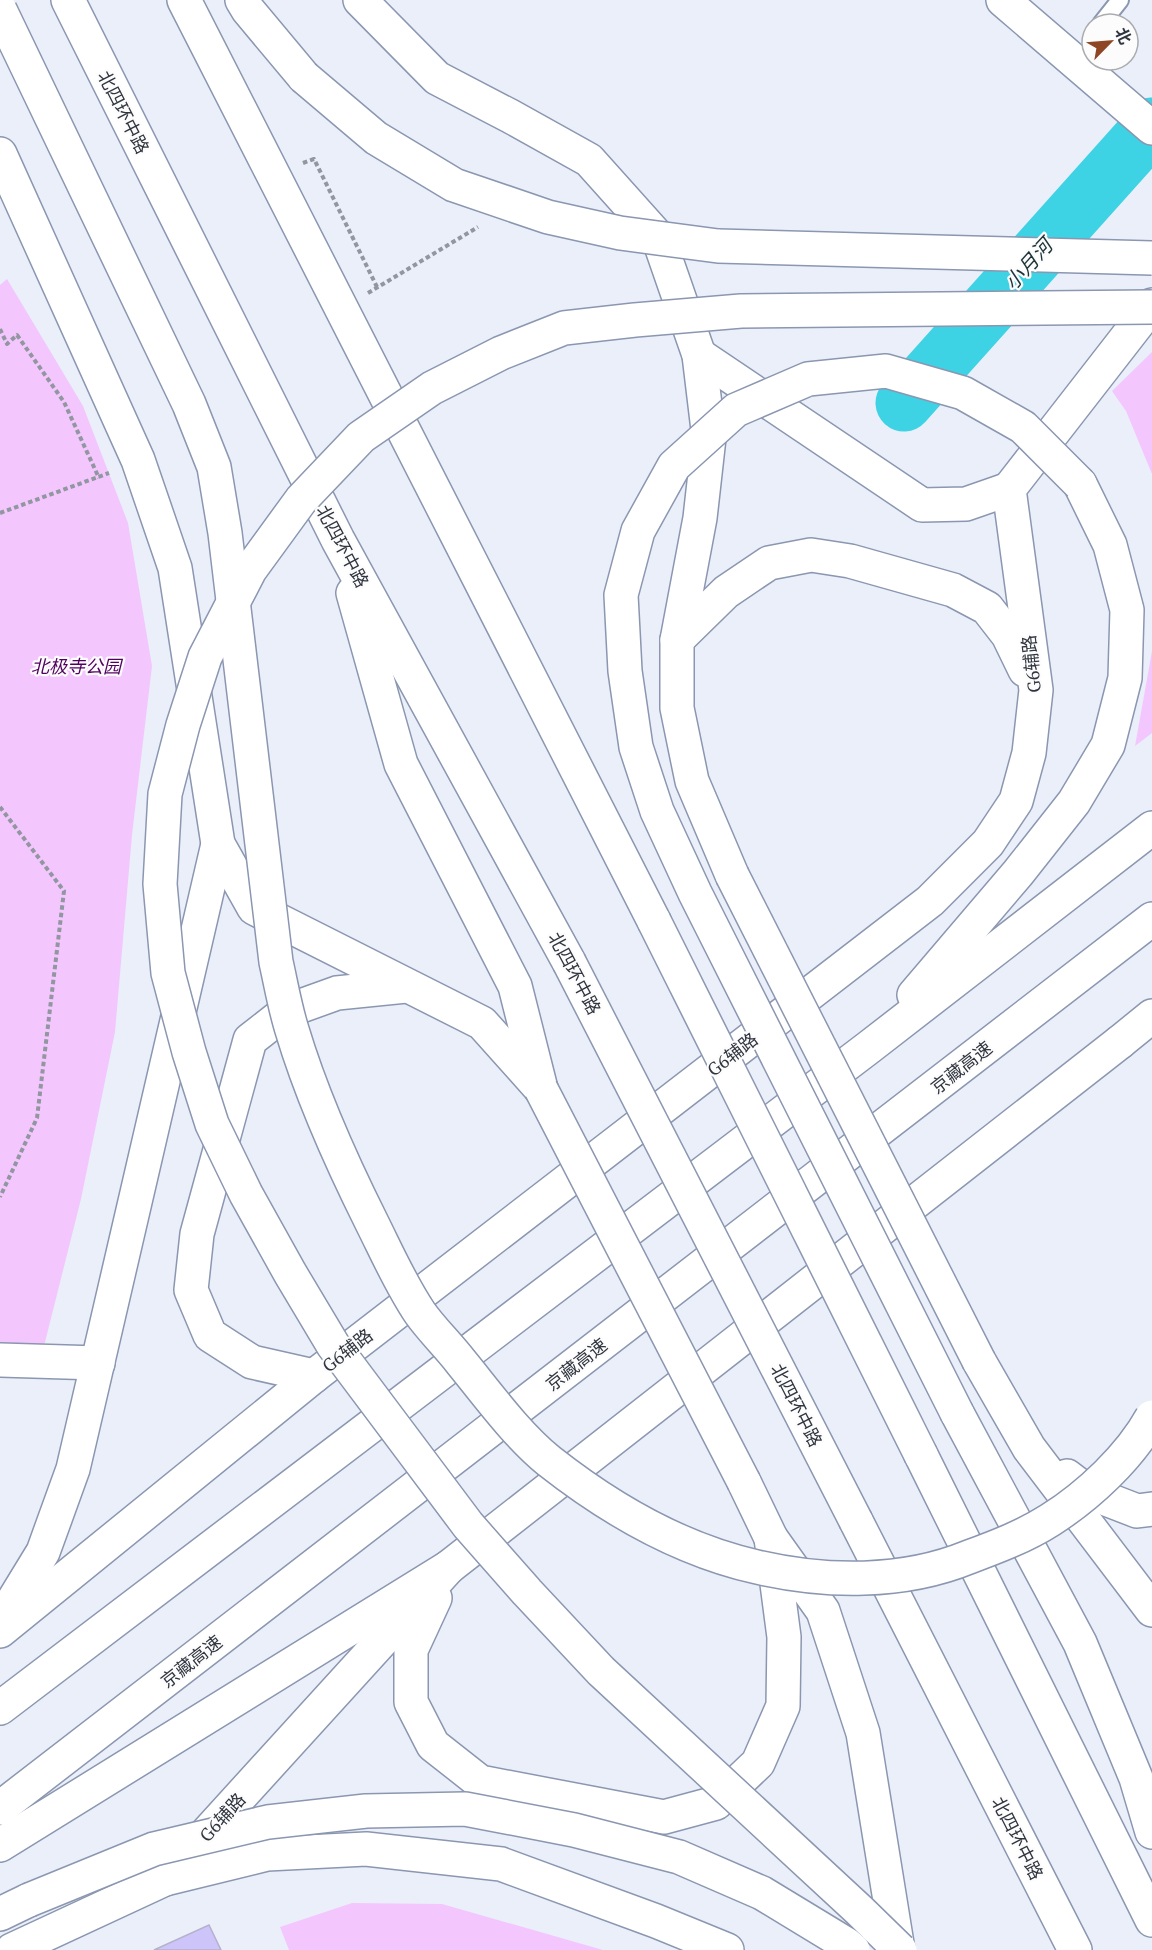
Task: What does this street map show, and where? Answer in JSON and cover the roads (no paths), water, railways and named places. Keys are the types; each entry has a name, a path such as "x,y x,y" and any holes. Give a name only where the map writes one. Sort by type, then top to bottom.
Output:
{"main road":[{"name":"北四环中路","path":"68,0 338,540 569,962 1075,1950"},
{"path":"184,0 654,921 1152,1920"},
{"path":"242,0 304,77 376,138 454,184 548,217 620,233 718,246 1152,258"},
{"path":"360,0 436,78 589,160 658,237 699,356 709,438 700,518 677,640 677,708 692,781 732,875 979,1361 1029,1448 1152,1610"},
{"path":"1003,0 1080,56"},
{"path":"0,10 189,404 214,466 225,533 276,962 291,1028 345,1169 385,1251 420,1312 498,1409 548,1460 614,1506 677,1541 725,1560 745,1565 784,1574 836,1578 894,1577 948,1566 1048,1521 1090,1490 1119,1461 1152,1418"},
{"path":"1101,72 1152,128"},
{"path":"0,154 138,460 175,568 218,844 254,908 482,1023 541,1089"},
{"path":"699,356 922,505 966,504 1009,489 1152,306"},
{"path":"899,1950 851,1902 593,1663 468,1526 333,1345 246,1194 212,1124 189,1052 168,973 160,884 165,794 205,657 250,570 301,500 362,437 432,388 501,353 564,327 741,312 1152,306"},
{"path":"868,1048 1018,873 1074,802 1108,746 1125,678 1127,610 1110,545 1080,484 1023,427 963,393 886,371 808,379 736,410 674,466 638,531 621,595 625,671 636,747 657,812 695,893 957,1413 1080,1643 1136,1778 1152,1832"},
{"name":"G6辅路","path":"0,1631 314,1376 930,901 988,843 1016,801 1029,753 1036,690 1009,489"},
{"path":"338,540 401,764 516,986 541,1089 771,1538 823,1611 863,1732 899,1950"},
{"path":"677,640 726,592 769,563 811,555 850,561 953,590 987,608 1008,635 1036,690"},
{"path":"0,1708 868,1048 1152,828"},
{"path":"0,1623 43,1552 73,1469 218,844"},
{"name":"京藏高速","path":"0,1808 1152,919"},
{"path":"314,1376 252,1362 210,1335 190,1290 197,1234 250,1040 287,1011 337,993 406,986"},
{"name":"G6辅路","path":"12,1950 165,1879 449,1567 1152,1016"},
{"path":"0,1359 98,1363"},
{"path":"1029,1448 1088,1492 1137,1511 1152,1509"},
{"path":"449,1567 411,1650 411,1702 433,1745 480,1782 664,1817 716,1803 758,1763 783,1706 784,1637 771,1538"},
{"path":"0,1845 449,1567"},
{"path":"0,1914 154,1849 268,1822 366,1811 465,1809 574,1830 679,1857 762,1893 853,1950"},
{"path":"165,1879 267,1854 355,1850 501,1864 656,1921 727,1950"}],"lane":[{"path":"1110,12 1120,0"}],"waterway":[{"name":"小月河","path":"904,403 1152,126"}],"park label":[{"name":"北极寺公园","path":"76,666"}]}
